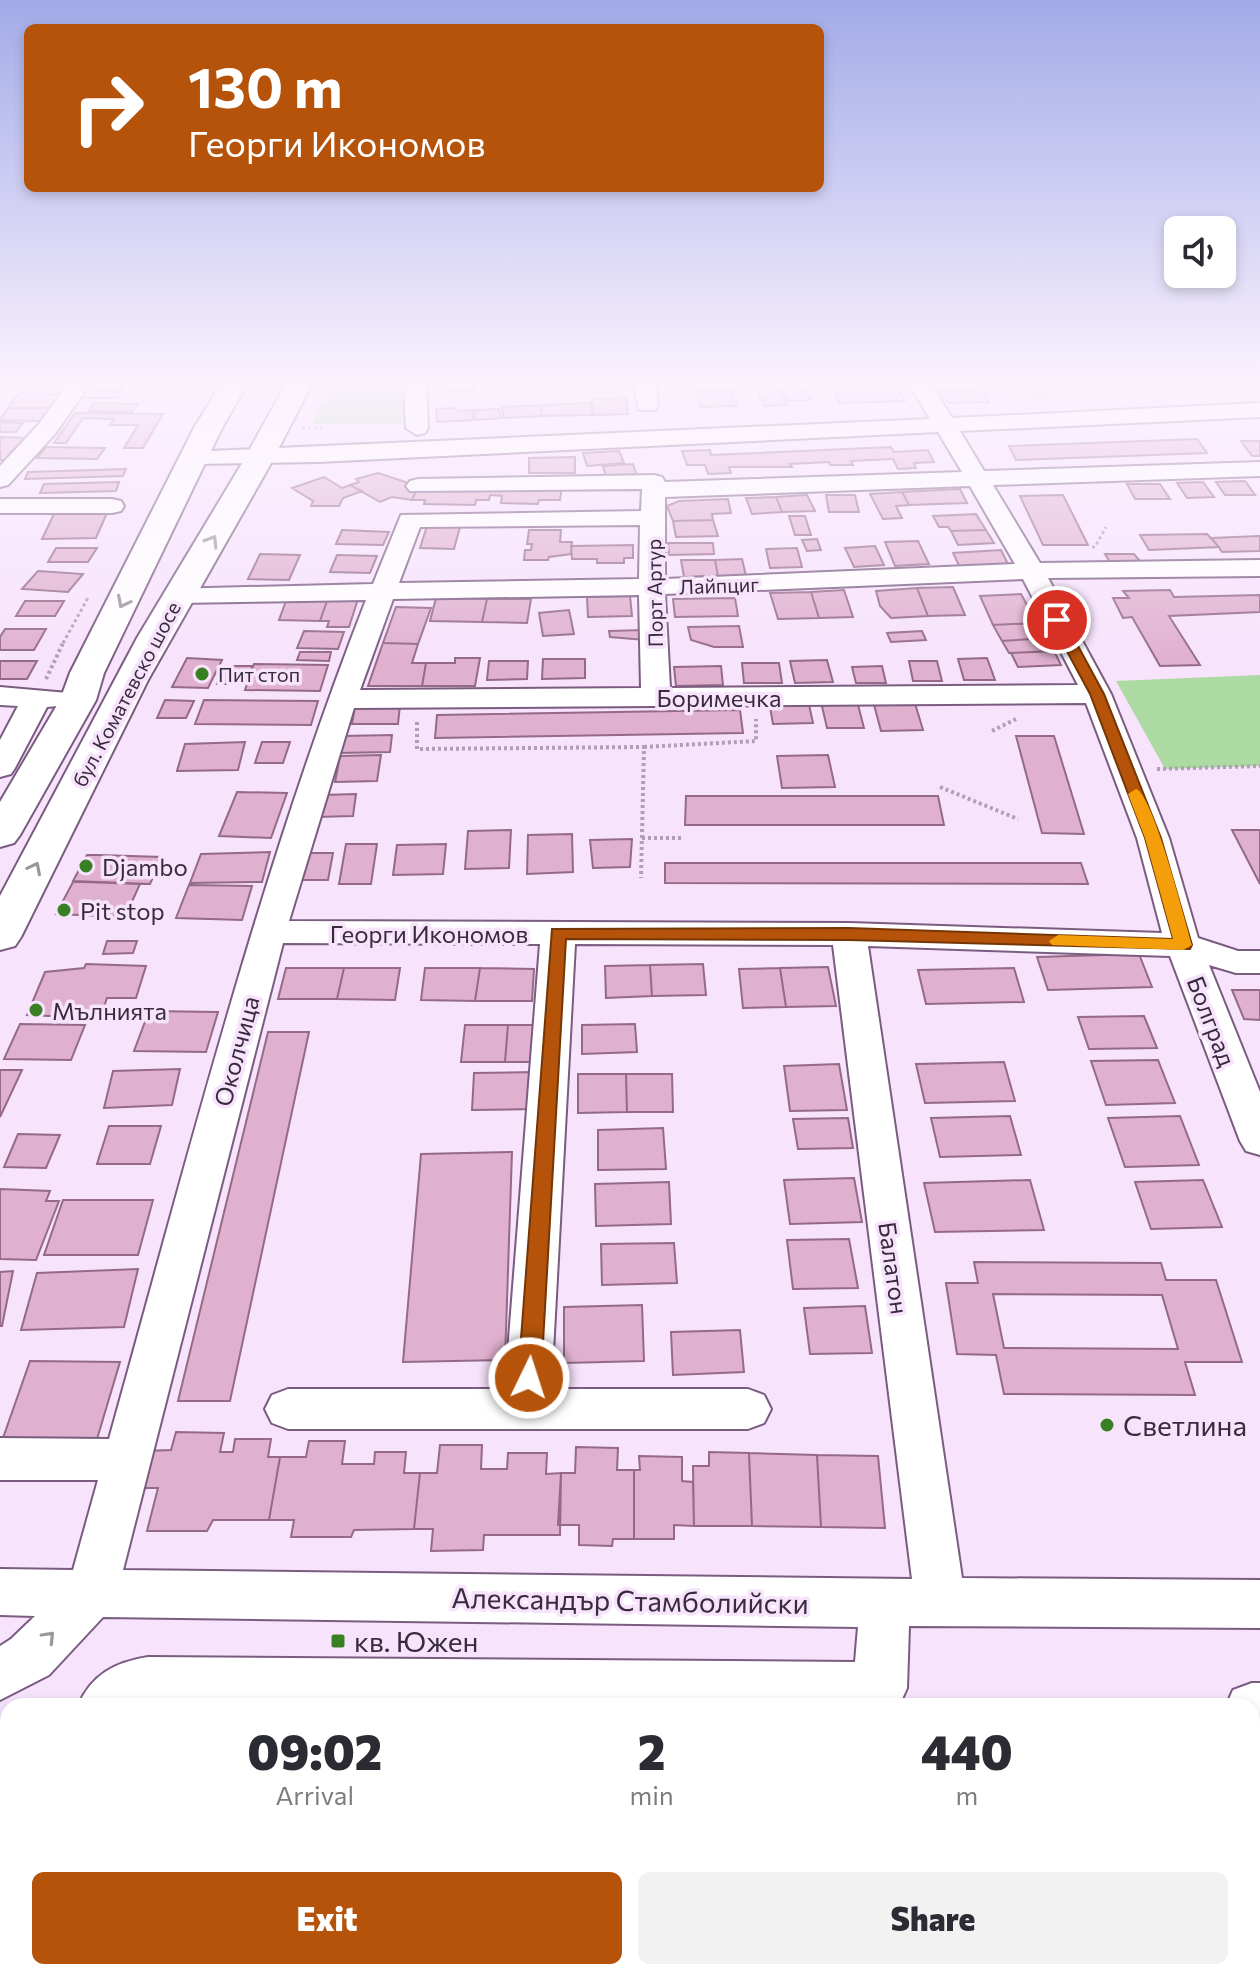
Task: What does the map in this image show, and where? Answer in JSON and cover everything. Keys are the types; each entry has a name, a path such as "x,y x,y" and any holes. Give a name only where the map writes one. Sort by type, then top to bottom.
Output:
{"main road":[{"name":"бул. Коматевско шосе","path":"0,835 78,700 87,673 184,476"},
{"name":"бул. Коматевско шосе","path":"0,937 125,691 178,595 250,476"}],"street":[{"name":"Порт Артур","path":"654,476 652,587 656,698"},
{"name":"Болград","path":"977,476 1097,694 1153,838 1183,945 1260,1141"},
{"path":"418,486 654,486 1072,476"},
{"path":"0,506 112,506"},
{"name":"Околчица","path":"92,1593 268,932 342,699 410,520 653,518"},
{"name":"Лайпциг","path":"178,595 652,587 1030,571 1260,568"},
{"name":"Боримечка","path":"342,699 417,701 1097,694"},
{"path":"0,696 78,700"},
{"path":"0,768 37,698"},
{"name":"Георги Икономов","path":"268,932 849,934 1183,945 1236,962 1260,962"},
{"path":"527,1410 558,933"},
{"name":"Балатон","path":"849,934 940,1601"},
{"path":"288,1409 748,1409"},
{"path":"0,1459 128,1460"},
{"name":"Александър Стамболийски","path":"0,1592 885,1604 940,1601 1260,1604"},
{"path":"0,1675 30,1657 92,1593"},
{"path":"110,1698 135,1682 451,1696 879,1697 885,1604"}],"path":[{"path":"1079,547 1095,547 1106,527"},
{"path":"417,701 417,749 644,747 756,741 755,697"},
{"path":"641,878 644,747"},
{"path":"1126,770 1260,766"},
{"path":"940,787 1018,819"},
{"path":"642,838 683,838"}],"green space":[{"path":"1260,675 1260,766 1165,769 1116,681"}],"building":[{"path":"26,476 111,476 25,479"},
{"path":"388,476 418,486 412,500 392,497 380,502 350,485 359,482 356,479"},
{"path":"324,477 342,488 350,485 362,491 343,498 339,506 311,506 313,501 292,488"},
{"path":"1245,481 1255,495 1225,495 1216,482"},
{"path":"119,482 116,491 40,493 44,484"},
{"path":"1203,482 1214,497 1187,498 1177,483"},
{"path":"562,484 560,500 539,500 538,504 501,503 502,496 490,495 489,500 476,500 475,505 424,504 425,500 412,500 418,486"},
{"path":"1127,484 1160,484 1170,499 1135,499"},
{"path":"960,489 967,503 909,505 902,492"},
{"path":"902,492 909,505 896,506 902,518 883,519 870,494"},
{"path":"807,495 815,511 782,512 776,497"},
{"path":"826,495 855,495 859,512 829,512"},
{"path":"1063,495 1088,545 1043,545 1020,496"},
{"path":"776,497 782,512 752,514 746,498"},
{"path":"728,499 731,513 712,514 713,520 673,521 667,506 679,501"},
{"path":"107,513 96,538 42,539 54,514"},
{"path":"976,514 986,530 951,531 948,527 939,527 933,516"},
{"path":"789,516 805,516 811,535 795,535"},
{"path":"713,520 718,536 676,537 673,521"},
{"path":"427,526 460,527 454,549 420,548"},
{"path":"342,530 389,532 383,545 336,544"},
{"path":"529,530 561,530 560,542 572,542 571,554 549,557 548,560 524,560 525,550 531,550 532,544 527,544"},
{"path":"986,530 994,543 958,545 951,531"},
{"path":"1207,534 1219,547 1149,550 1140,535"},
{"path":"1260,536 1260,551 1222,552 1212,538"},
{"path":"817,539 821,550 807,551 802,540"},
{"path":"918,541 929,564 895,566 885,542"},
{"path":"668,543 713,543 714,554 669,555"},
{"path":"633,545 633,558 624,558 624,563 572,559 571,546"},
{"path":"875,546 884,565 854,567 845,548"},
{"path":"56,548 97,548 88,562 48,562"},
{"path":"797,548 802,567 770,568 766,549"},
{"path":"1001,550 1010,568 961,570 953,553"},
{"path":"260,554 300,555 289,580 248,579"},
{"path":"1105,554 1134,554 1145,567 1113,567"},
{"path":"337,555 377,556 370,573 330,572"},
{"path":"742,559 746,576 718,576 715,560"},
{"path":"681,560 715,560 718,576 684,577"},
{"path":"38,571 83,574 68,592 22,589"},
{"path":"953,587 965,615 928,616 917,588"},
{"path":"917,588 928,616 891,618 880,606 876,591"},
{"path":"844,590 853,617 819,618 811,592"},
{"path":"1170,590 1174,597 1260,595 1260,612 1169,616 1200,665 1160,666 1132,617 1123,618 1113,598 1129,598 1123,591"},
{"path":"811,592 819,618 778,619 770,593"},
{"path":"1021,594 1037,623 993,625 980,596"},
{"path":"630,596 632,616 588,617 587,597"},
{"path":"287,598 328,598 320,621 279,620"},
{"path":"328,598 358,599 349,627 327,627 329,621 320,621"},
{"path":"436,598 487,599 482,622 430,621"},
{"path":"735,598 738,616 675,617 673,599"},
{"path":"487,599 531,599 527,623 482,622"},
{"path":"25,601 64,601 55,616 16,616"},
{"path":"396,607 431,608 418,644 383,643"},
{"path":"569,610 574,634 543,636 539,613"},
{"path":"1037,623 1046,638 1002,641 993,625"},
{"path":"739,626 743,647 714,647 691,640 688,627"},
{"path":"5,629 46,629 34,650 0,650 0,637"},
{"path":"644,630 645,640 610,637 609,631"},
{"path":"304,631 344,632 338,649 297,648"},
{"path":"922,631 926,640 891,642 887,633"},
{"path":"1046,638 1054,651 1009,653 1002,641"},
{"path":"383,643 418,644 412,663 426,663 422,686 368,686"},
{"path":"1054,651 1061,665 1018,667 1011,653"},
{"path":"300,652 331,652 329,661 297,660"},
{"path":"187,658 222,660 208,688 172,687"},
{"path":"455,658 480,658 475,686 422,686 426,663 455,663"},
{"path":"987,658 995,680 964,680 958,659"},
{"path":"543,659 585,659 585,678 542,679"},
{"path":"827,660 833,682 795,683 790,661"},
{"path":"0,661 37,661 27,679 0,679"},
{"path":"489,661 528,661 527,679 487,680"},
{"path":"909,661 937,661 942,681 913,681"},
{"path":"742,663 779,663 782,683 744,683"},
{"path":"254,664 328,665 320,691 245,690"},
{"path":"223,666 252,666 247,684 217,684"},
{"path":"721,666 723,685 676,686 674,667"},
{"path":"882,666 886,683 856,683 852,667"},
{"path":"165,700 194,701 186,718 157,718"},
{"path":"204,700 318,701 311,725 195,724"},
{"path":"808,700 813,723 773,724 769,701"},
{"path":"914,700 923,730 881,731 873,701"},
{"path":"857,701 864,728 827,728 821,702"},
{"path":"400,705 398,724 352,724 355,706"},
{"path":"740,710 743,733 435,738 437,715"},
{"path":"392,735 390,752 339,753 342,736"},
{"path":"1016,736 1054,736 1084,834 1042,833"},
{"path":"245,742 238,770 177,771 185,744"},
{"path":"262,742 290,742 283,763 255,763"},
{"path":"381,755 377,781 335,782 340,756"},
{"path":"828,755 835,787 782,788 777,756"},
{"path":"237,792 287,793 271,838 219,836"},
{"path":"356,794 353,816 316,817 321,795"},
{"path":"686,796 938,796 944,825 685,825"},
{"path":"511,830 509,868 465,869 468,831"},
{"path":"1232,830 1260,830 1260,884"},
{"path":"572,834 573,872 527,874 528,835"},
{"path":"632,839 630,867 593,868 590,840"},
{"path":"346,844 377,844 371,884 339,884"},
{"path":"446,844 443,874 393,875 397,845"},
{"path":"270,852 262,882 190,883 201,854"},
{"path":"301,853 333,853 328,880 296,880"},
{"path":"87,855 162,857 150,884 73,881"},
{"path":"665,863 1081,863 1088,884 665,883"},
{"path":"73,882 140,884 125,917 56,914"},
{"path":"189,885 252,886 242,920 176,918"},
{"path":"107,941 137,941 133,953 103,954"},
{"path":"1139,954 1152,987 1048,990 1037,957"},
{"path":"86,964 146,966 136,998 107,998 101,1016 97,1018 27,1015 45,972 84,968"},
{"path":"703,964 706,995 652,996 650,965"},
{"path":"650,965 652,996 606,998 605,966"},
{"path":"828,967 836,1006 786,1007 780,968"},
{"path":"286,968 344,968 337,999 278,999"},
{"path":"344,968 400,968 395,1000 337,999"},
{"path":"425,968 480,968 475,1001 421,1000"},
{"path":"480,968 534,969 532,1001 475,1001"},
{"path":"780,968 786,1007 743,1008 739,969"},
{"path":"1014,968 1024,1002 926,1004 918,970"},
{"path":"1232,990 1260,990 1260,1020 1244,1019"},
{"path":"149,1011 218,1012 206,1052 134,1051"},
{"path":"1144,1016 1157,1048 1089,1049 1078,1017"},
{"path":"20,1024 85,1025 71,1060 4,1059"},
{"path":"635,1024 637,1052 582,1054 582,1025"},
{"path":"465,1025 508,1025 505,1062 461,1062"},
{"path":"508,1025 545,1025 540,1062 505,1062"},
{"path":"268,1032 309,1032 230,1401 178,1401"},
{"path":"1158,1060 1175,1103 1106,1105 1091,1061"},
{"path":"1004,1062 1015,1101 925,1103 916,1064"},
{"path":"839,1064 847,1110 790,1111 784,1066"},
{"path":"180,1069 172,1105 104,1108 113,1071"},
{"path":"0,1070 22,1070 0,1117"},
{"path":"537,1072 536,1109 472,1110 474,1073"},
{"path":"578,1074 626,1074 627,1112 578,1113"},
{"path":"626,1074 672,1074 673,1112 627,1112"},
{"path":"1010,1116 1021,1155 940,1157 931,1118"},
{"path":"1180,1116 1199,1165 1125,1167 1108,1118"},
{"path":"848,1118 853,1148 798,1149 793,1119"},
{"path":"109,1126 161,1126 150,1164 97,1164"},
{"path":"663,1128 666,1169 598,1170 598,1130"},
{"path":"18,1134 60,1135 46,1168 4,1167"},
{"path":"512,1152 505,1360 403,1362 421,1154"},
{"path":"854,1178 862,1222 790,1224 784,1180"},
{"path":"1030,1180 1044,1230 935,1232 924,1183"},
{"path":"1203,1180 1222,1227 1151,1229 1135,1182"},
{"path":"669,1182 671,1224 596,1226 595,1184"},
{"path":"0,1189 50,1191 46,1201 59,1201 36,1260 0,1259"},
{"path":"63,1200 153,1200 138,1255 44,1255"},
{"path":"849,1239 858,1288 793,1289 787,1240"},
{"path":"674,1243 677,1283 602,1285 601,1244"},
{"path":"974,1262 1161,1263 1166,1280 1216,1280 1242,1362 1185,1362 1195,1395 1004,1394 996,1355 957,1354 946,1283 978,1283","holes":["993,1294 1162,1295 1178,1349 1004,1348"]},
{"path":"138,1269 124,1327 21,1330 37,1273"},
{"path":"13,1271 2,1326 0,1326 0,1272"},
{"path":"642,1305 644,1361 564,1363 564,1307"},
{"path":"865,1306 872,1353 810,1354 804,1308"},
{"path":"740,1330 744,1372 673,1375 671,1332"},
{"path":"30,1361 120,1362 97,1439 3,1438"},
{"path":"176,1432 224,1433 220,1452 233,1452 235,1439 271,1439 268,1457 280,1457 269,1520 213,1520 207,1531 147,1531 158,1488 135,1488 144,1451 171,1450"},
{"path":"309,1441 345,1441 342,1464 374,1464 375,1452 406,1452 404,1473 420,1473 414,1529 354,1530 351,1537 291,1537 294,1520 269,1520 280,1457 306,1457"},
{"path":"440,1445 482,1445 481,1469 507,1469 508,1453 547,1453 546,1474 561,1473 560,1535 484,1535 483,1550 431,1551 433,1529 414,1529 420,1473 437,1473"},
{"path":"576,1447 618,1448 617,1470 634,1470 634,1539 613,1539 612,1546 579,1545 579,1525 558,1525 561,1473 575,1473"},
{"path":"709,1452 749,1453 752,1526 694,1526 693,1466 709,1466"},
{"path":"749,1453 817,1455 821,1527 752,1526"},
{"path":"817,1455 878,1456 885,1528 821,1527"},
{"path":"639,1456 682,1457 682,1481 693,1482 694,1526 674,1525 674,1539 634,1539 634,1470 640,1470"}],"slow traffic":[{"path":"1058,941 1183,945 1153,838 1136,794"}],"place":[{"name":"Пит стоп","path":"202,674"},
{"name":"Djambo","path":"86,866"},
{"name":"Pit stop","path":"64,910"},
{"name":"Мълнията","path":"36,1010"},
{"name":"Светлина","path":"1107,1425"},
{"name":"кв. Южен","path":"338,1641"}],"route":[{"path":"529,1378 558,933 849,934 1183,945 1153,838 1097,694 1057,620"}]}
